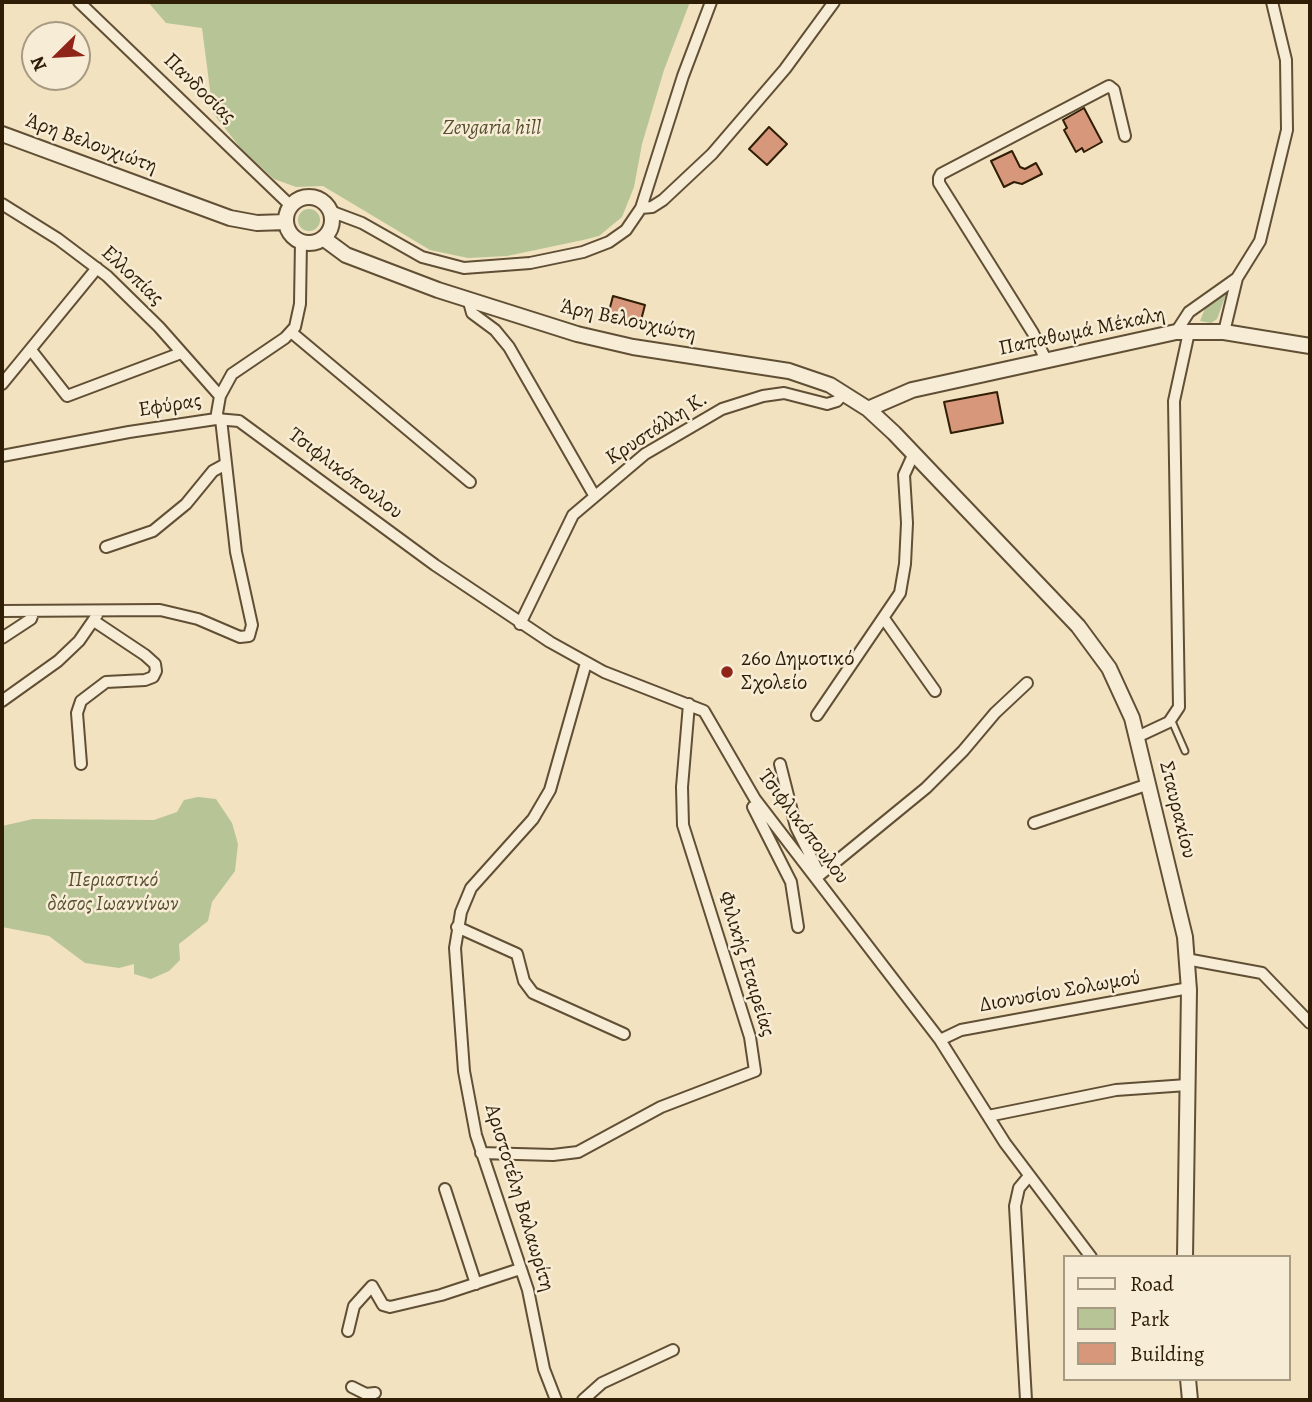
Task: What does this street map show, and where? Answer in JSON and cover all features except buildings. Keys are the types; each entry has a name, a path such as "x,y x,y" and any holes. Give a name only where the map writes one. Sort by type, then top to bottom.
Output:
{"street":[{"name":"Πανδοσίας","path":"79,2 290,206"},
{"path":"330,211 331,223 323,238 312,242 301,241 289,232 286,222 290,206 300,199 312,197 323,202 330,211 362,223 432,261 481,269 530,263 601,246 626,230 641,208 683,76 711,2"},
{"path":"641,208 652,207 663,200 712,154 785,69 834,2"},
{"path":"1224,332 1237,278 1260,241 1287,130 1286,60 1272,2"},
{"path":"1047,362 1033,333 939,183 939,178 941,174 1109,86 1114,90 1125,136"},
{"name":"Άρη Βελουχιώτη","path":"2,134 230,218 257,223 286,222"},
{"name":"Ελλοπίας","path":"2,205 97,268 137,305 220,396"},
{"name":"Άρη Βελουχιώτη","path":"323,238 346,255 469,302 600,340 802,374 844,393 868,409 914,453"},
{"path":"301,241 299,312 291,332 470,482"},
{"path":"2,384 97,268"},
{"path":"1137,737 1171,719 1179,707 1174,408 1183,332 1189,312 1237,278"},
{"path":"469,302 472,313 495,330 509,347 594,495"},
{"name":"Εφύρας","path":"2,456 219,419 220,396 226,381 239,368 291,332"},
{"name":"Παπαθωμά Μέκαλη","path":"868,409 912,390 1183,332 1224,332 1310,346"},
{"path":"31,350 67,396 181,353"},
{"name":"Κρυστάλλη Κ.","path":"520,624 566,526 594,495 645,454 722,409 777,393 831,404 844,393"},
{"path":"2,611 173,612 240,637 249,636 252,625 236,552 219,419"},
{"name":"Τσιφλικόπουλου","path":"219,419 248,425 520,624 586,663 704,711 711,719 750,792 940,1040 1029,1176 1089,1255"},
{"path":"817,715 885,620 900,593 904,576 907,523 904,475 914,453"},
{"name":"Σταυρακίου","path":"914,453 1095,648 1117,683 1137,737 1180,912 1189,988 1185,1255"},
{"path":"106,547 153,531 186,504 213,471 224,465"},
{"path":"2,701 58,661 79,641 100,610"},
{"path":"2,638 31,620 33,613"},
{"path":"885,620 935,691"},
{"path":"81,764 77,713 81,701 101,684 145,680 153,677 156,671 155,664 94,621"},
{"name":"Αριστοτέλη Βαλαωρίτη","path":"556,1400 544,1369 534,1312 481,1153 461,1046 455,948 457,927 467,896 477,879 533,819 545,801 586,663"},
{"path":"816,878 926,788 957,758 995,713 1027,683"},
{"name":"Φιλικής Εταιρείας","path":"481,1153 553,1155 578,1152 661,1107 754,1071 750,1037 683,825 682,786 689,704"},
{"path":"780,764 796,827 817,869 816,878"},
{"path":"1034,823 1149,784"},
{"path":"750,792 753,807 791,882 798,927"},
{"path":"457,927 517,954 524,981 533,993 624,1034"},
{"path":"1186,959 1262,973 1310,1023"},
{"name":"Διονυσίου Σολωμού","path":"940,1040 961,1030 1189,988"},
{"path":"988,1116 1116,1090 1186,1085"},
{"path":"1026,1400 1015,1206 1019,1188 1029,1176"},
{"path":"445,1189 476,1284"},
{"path":"348,1331 354,1306 372,1286 383,1305 390,1307 520,1269"},
{"path":"583,1400 602,1383 673,1350"},
{"path":"1188,1381 1190,1400"},
{"path":"352,1387 366,1394 375,1392"}],"lane":[{"path":"1171,719 1185,751"}],"green space":[{"name":"Zevgaria hill","path":"148,2 690,2 664,70 642,144 634,187 622,217 599,236 507,256 468,258 430,250 323,186 296,187 274,179 242,150 213,113 202,28 166,23"},
{"path":"309,209 317,212 320,220 317,228 309,231 301,228 298,220 301,212"},
{"path":"1228,289 1217,319 1211,323 1200,321 1206,306"},
{"name":"Περιαστικό δάσος Ιωαννίνων","path":"198,797 216,799 232,823 238,844 235,871 212,902 208,921 179,944 180,960 169,971 151,979 134,974 134,964 119,968 85,963 49,936 2,927 2,826 33,819 154,820 177,812 184,800"}],"place":[{"name":"26ο Δημοτικό Σχολείο","path":"727,672"}]}
